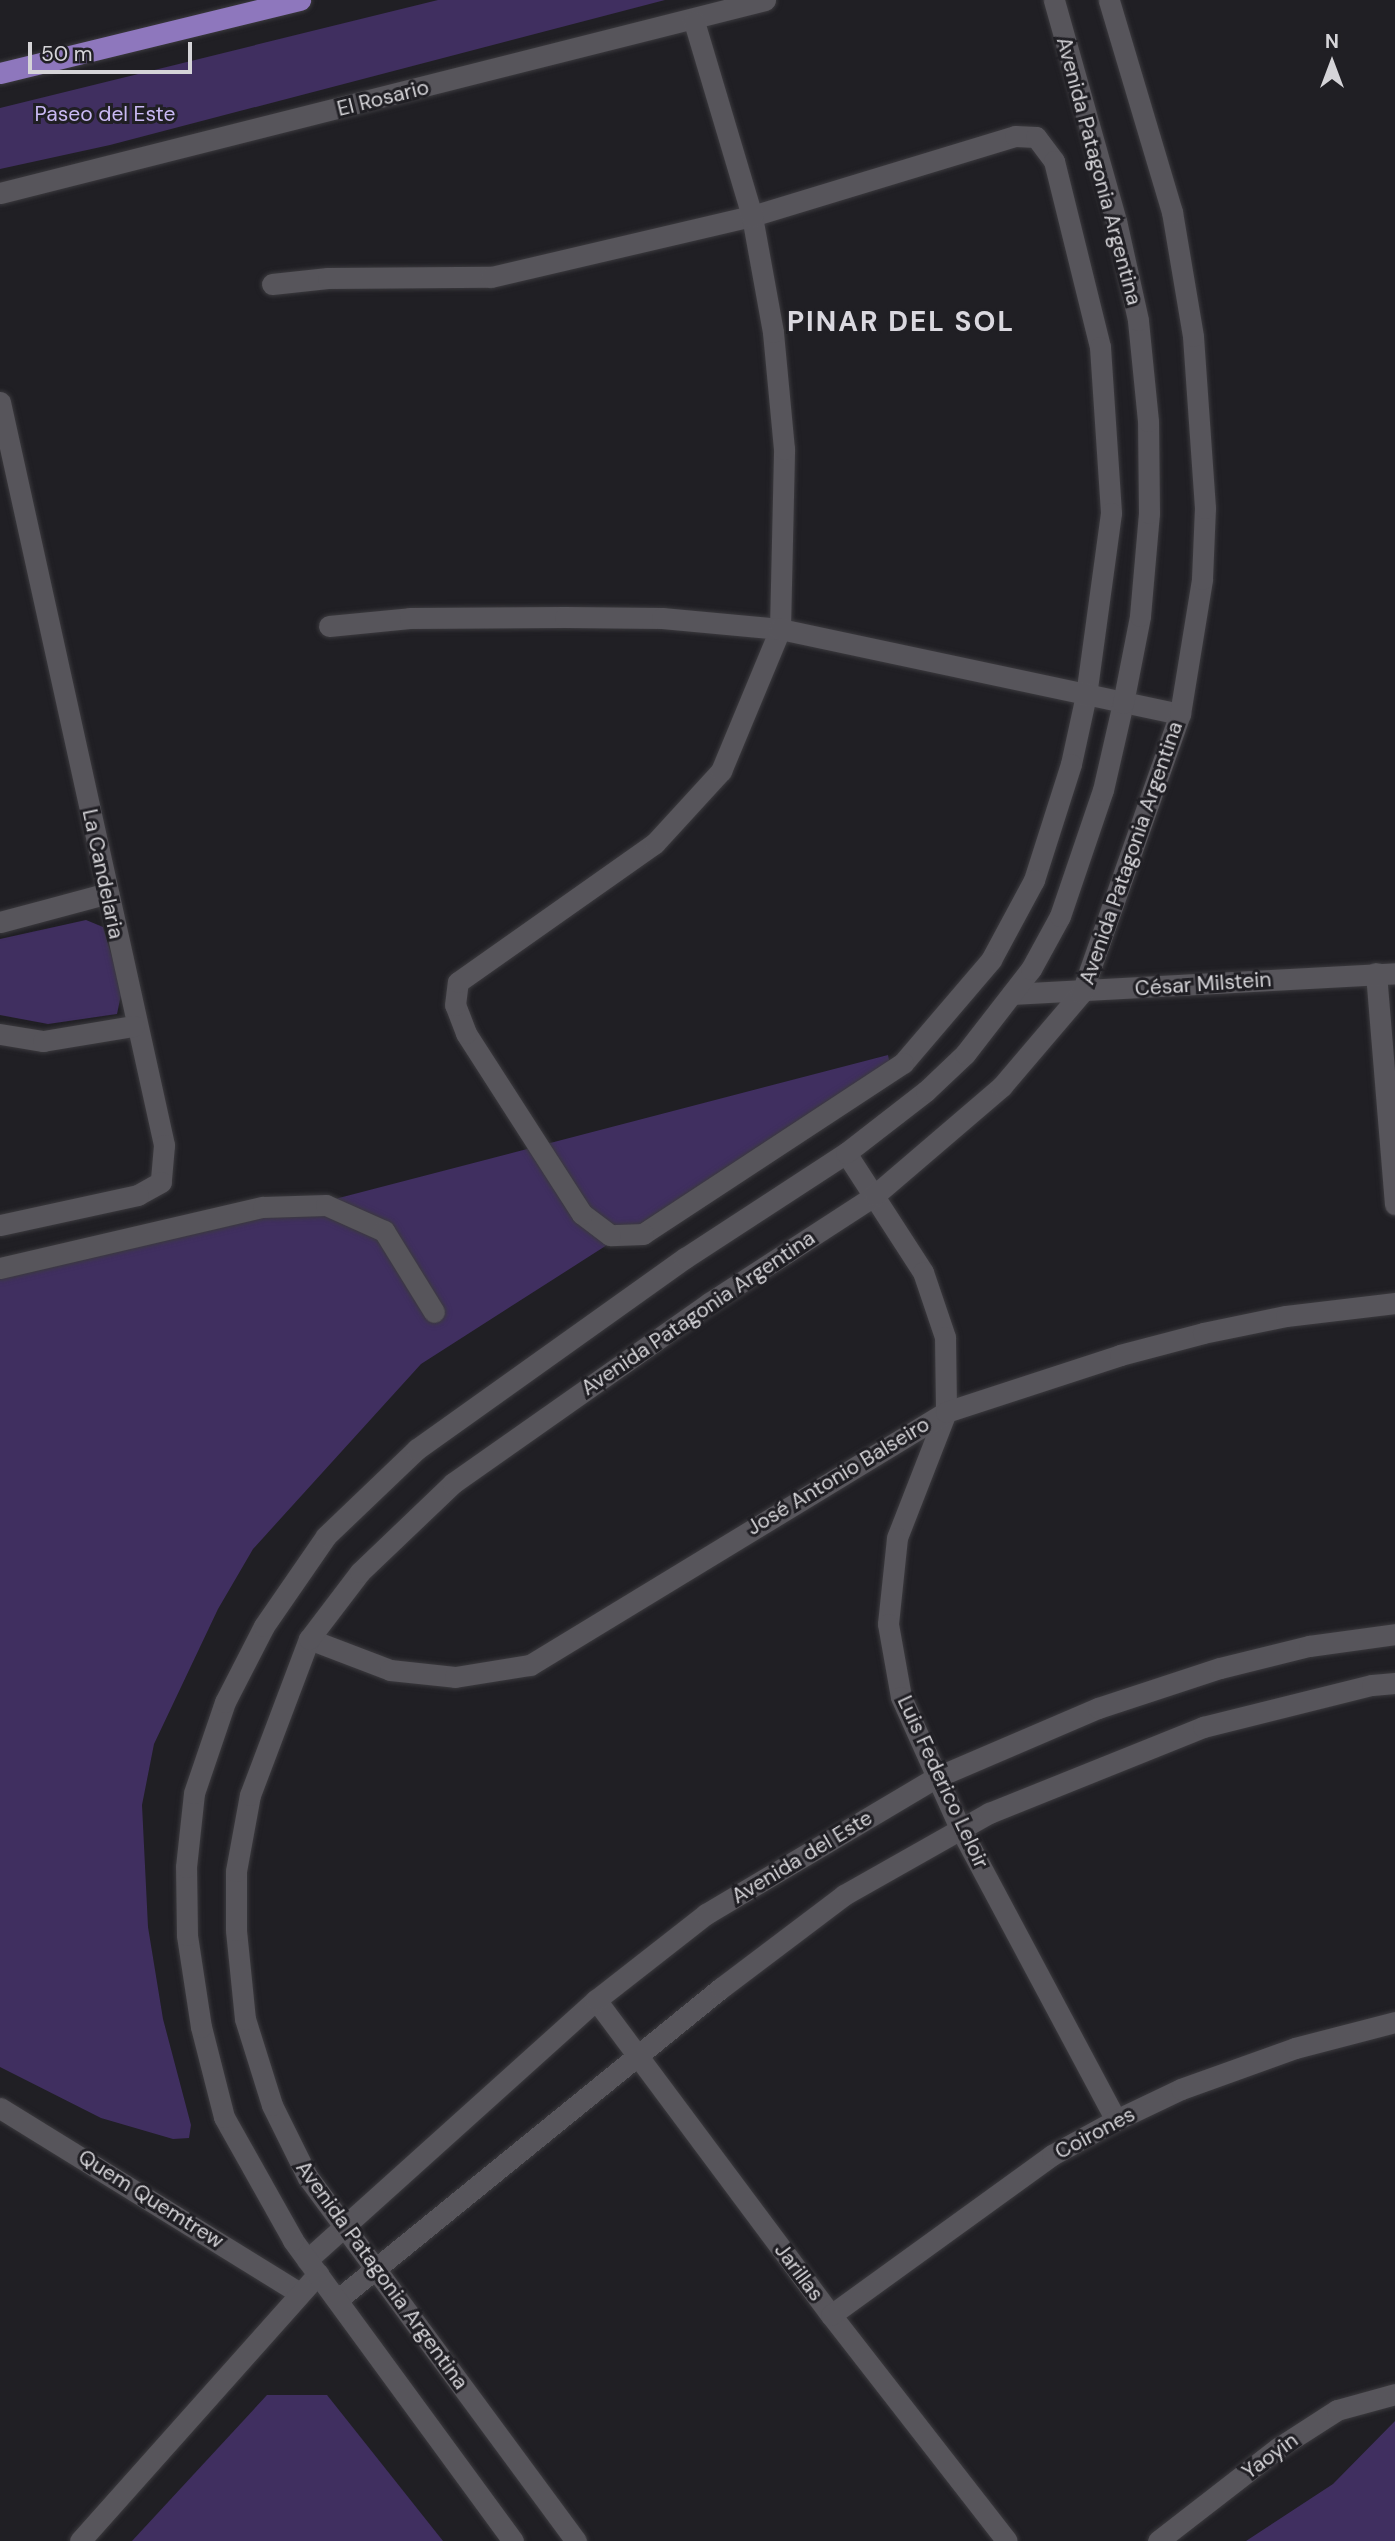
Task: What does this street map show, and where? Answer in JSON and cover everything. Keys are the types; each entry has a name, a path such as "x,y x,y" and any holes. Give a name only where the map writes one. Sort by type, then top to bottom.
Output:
{"main road":[{"path":"0,73 300,0"}],"street":[{"name":"El Rosario","path":"0,193 694,21 765,0"},
{"name":"Avenida Patagonia Argentina","path":"513,2541 312,2267 224,2117 201,2026 187,1935 186,1867 194,1793 225,1702 264,1626 326,1536 416,1449 674,1265 846,1153 926,1091 965,1054 1012,994 1060,916 1103,790 1140,616 1147,538 1147,408 1138,320 1116,220 1054,0"},
{"name":"Avenida Patagonia Argentina","path":"576,2541 308,2178 272,2105 245,2019 236,1930 236,1871 250,1795 309,1639 360,1572 453,1483 709,1303 875,1195 1002,1086 1082,992 1180,714 1202,579 1204,482 1195,349 1172,212 1109,0"},
{"path":"272,284 328,278 491,277 752,216 1015,136 1035,136 1054,162 1100,347 1108,421 1111,513 1086,695 1071,764 1034,880 991,960 955,1007 903,1063 643,1234 610,1235 582,1214 466,1032 455,1005 458,982 655,843 721,771 780,629 784,450 772,332 752,216 694,21"},
{"name":"La Candelaria","path":"0,402 108,893 134,1026 164,1145 161,1182 138,1195 0,1225"},
{"path":"329,626 410,618 593,617 662,618 780,629 1180,714"},
{"path":"0,922 108,893"},
{"path":"1386,973 1395,1204"},
{"name":"César Milstein","path":"1012,994 1386,973"},
{"path":"0,1034 43,1041 134,1026"},
{"name":"Luis Federico Leloir","path":"846,1153 923,1272 945,1337 946,1412 897,1538 888,1624 901,1698 960,1828 1116,2120"},
{"path":"0,1268 263,1207 326,1205 384,1231 434,1312"},
{"name":"José Antonio Balseiro","path":"309,1639 403,1671 455,1677 530,1665 946,1412 1120,1355 1203,1334 1286,1316 1395,1303"},
{"name":"Avenida del Este","path":"80,2541 300,2293 312,2267 342,2224 596,2000 706,1914 937,1777 1098,1708 1220,1668 1309,1646 1395,1634"},
{"path":"337,2300 638,2056 844,1895 960,1828 1203,1727 1371,1685 1395,1683"},
{"name":"Jarillas","path":"596,2000 831,2315 1007,2541"},
{"name":"Coirones","path":"831,2315 1052,2155 1116,2120 1181,2089 1295,2048 1395,2022"},
{"name":"Quem Quemtrew","path":"0,2108 300,2293"},
{"name":"Yaoyin","path":"1158,2541 1278,2448 1337,2410 1395,2394"}],"green space":[{"name":"Paseo del Este","path":"438,0 665,0 110,145 0,169 0,108"},
{"path":"86,920 103,927 122,990 117,1014 48,1024 0,1015 0,939"},
{"path":"888,1055 890,1064 421,1364 253,1549 218,1609 154,1744 142,1805 148,1927 163,2019 191,2125 189,2138 173,2139 101,2118 0,2067 0,1278 258,1219"},
{"path":"267,2395 327,2395 443,2541 132,2541"},
{"path":"1395,2421 1395,2541 1246,2541 1333,2484"}],"district":[{"name":"PINAR DEL SOL","path":"901,322"}]}
